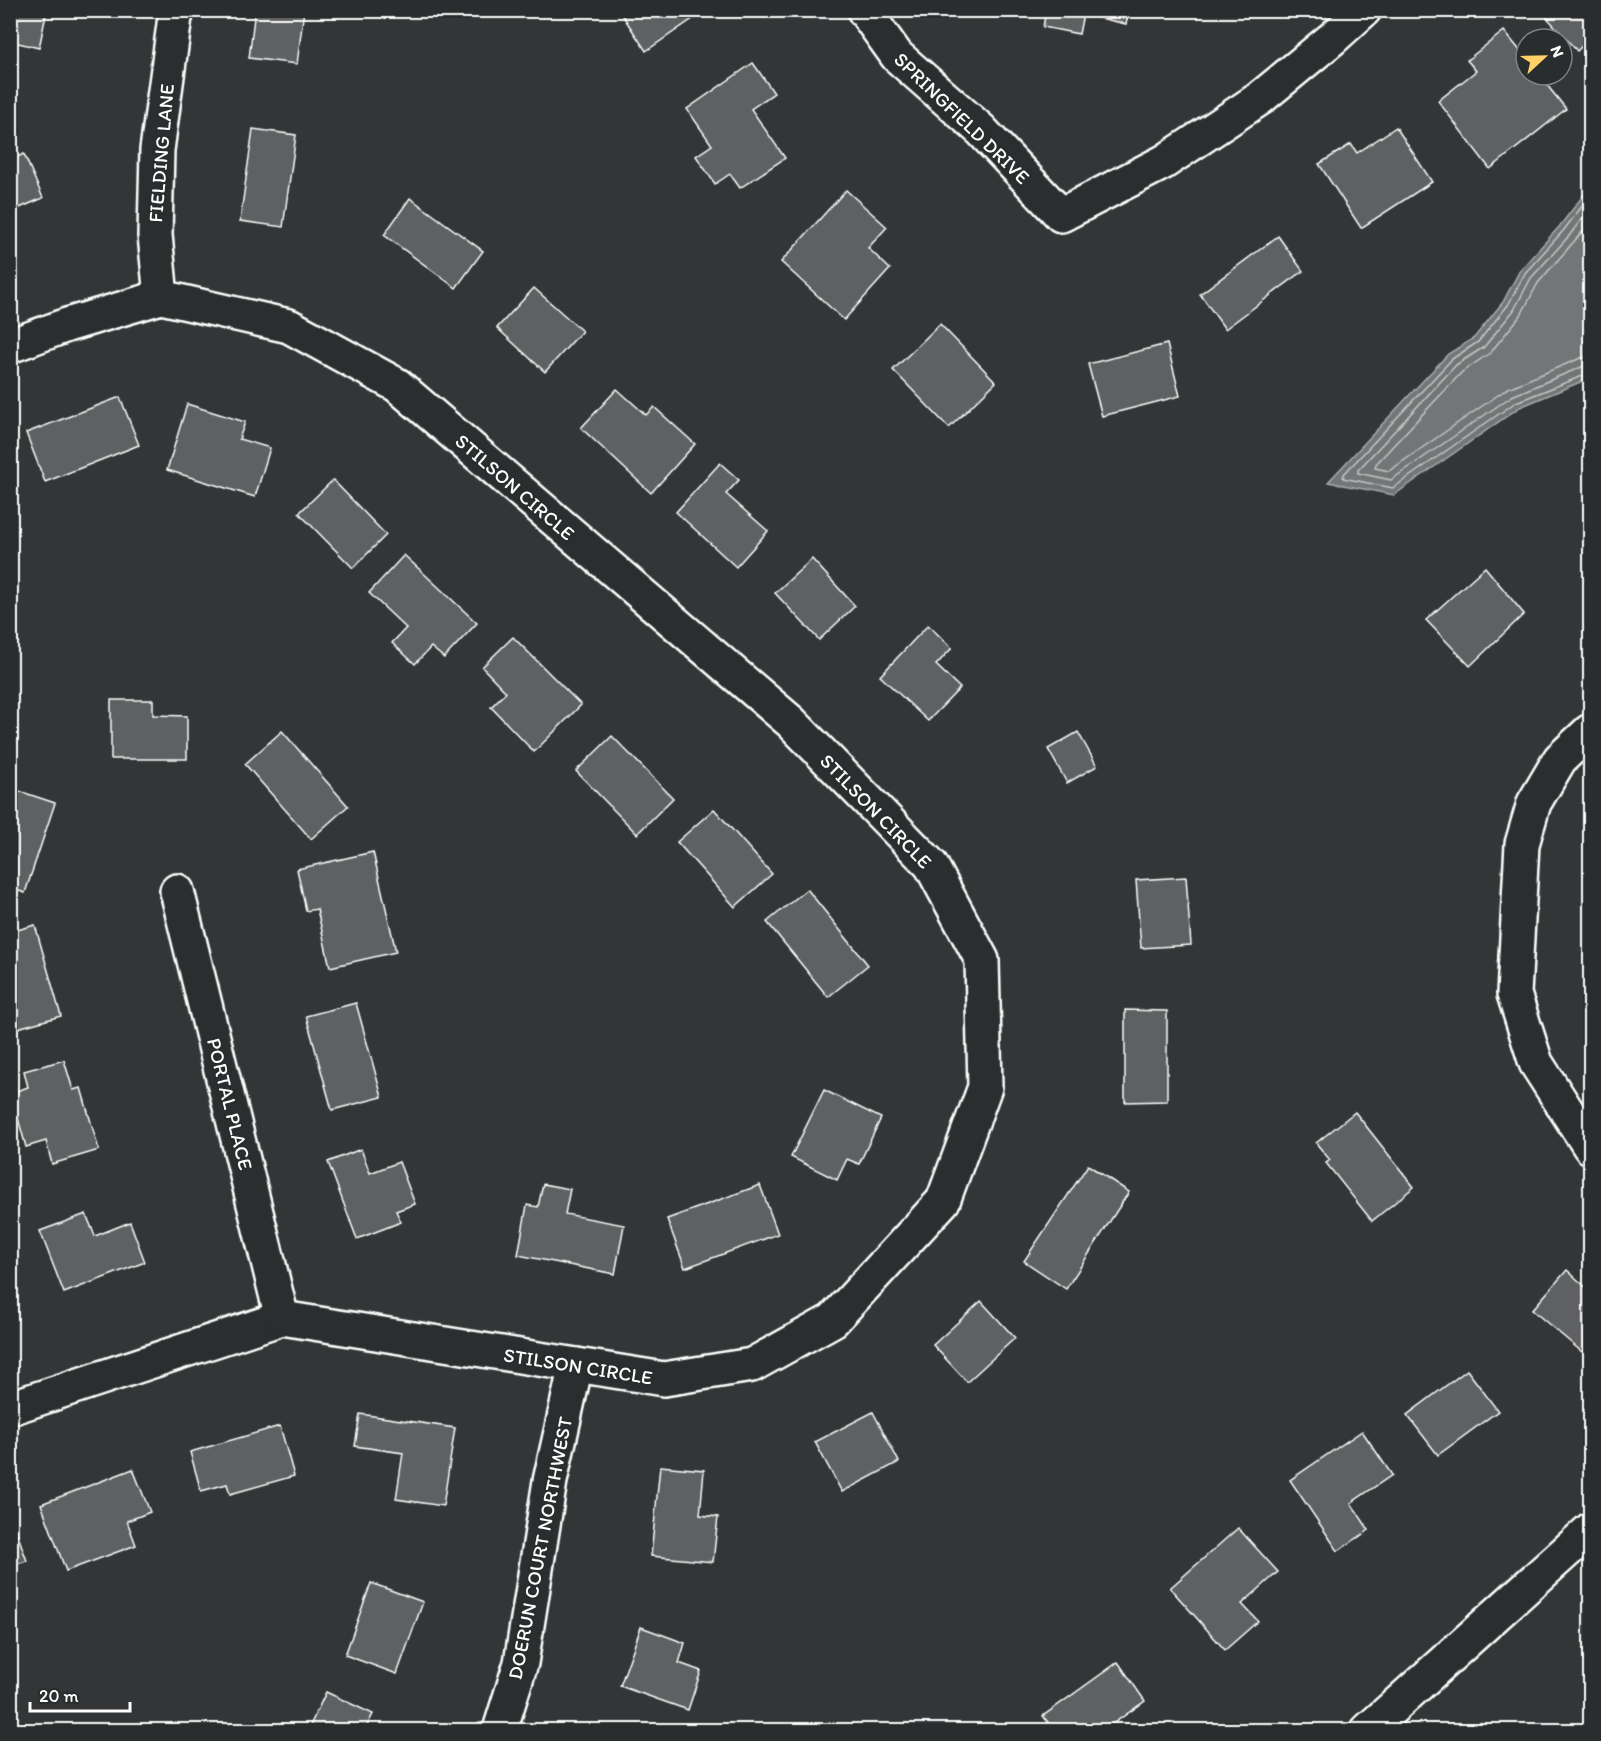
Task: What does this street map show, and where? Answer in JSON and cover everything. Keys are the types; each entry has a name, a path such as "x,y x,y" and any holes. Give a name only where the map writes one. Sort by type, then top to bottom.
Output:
{"street":[{"name":"FIELDING LANE","path":"161,297 155,235 157,150 175,17 178,10"},
{"name":"SPRINGFIELD DRIVE","path":"864,10 897,56 981,130 1061,215 1164,162 1259,99 1364,10"},
{"name":"STILSON CIRCLE","path":"10,346 67,325 161,297 289,326 397,385 791,722 931,865 982,960 985,1087 943,1201 833,1320 752,1365 664,1379 282,1318 10,1408"},
{"path":"1590,731 1560,759 1534,803 1522,844 1514,994 1536,1063 1590,1147"},
{"name":"PORTAL PLACE","path":"177,891 282,1318"},
{"name":"DOERUN COURT NORTHWEST","path":"500,1731 521,1663 550,1481 576,1365"},
{"path":"1368,1731 1590,1530"}],"water":[{"path":"1585,193 1590,194 1590,378 1520,407 1394,495 1328,482 1448,354 1474,338 1503,302 1520,270 1559,227"}],"building":[{"path":"10,10 47,10 39,48 10,41"},
{"path":"255,10 304,10 297,64 249,58"},
{"path":"619,10 689,10 694,18 646,51"},
{"path":"1046,10 1129,10 1126,24 1083,14 1079,34 1043,27"},
{"path":"1543,10 1590,10 1590,38 1577,51 1574,48 1574,27 1555,27 1542,12"},
{"path":"1504,31 1514,43 1514,87 1549,87 1566,109 1490,169 1438,101 1476,71 1467,60"},
{"path":"753,63 774,93 751,109 785,158 740,188 730,174 715,184 696,156 712,145 687,109"},
{"path":"1396,127 1432,182 1361,228 1319,164 1351,144 1357,153"},
{"path":"253,129 296,135 283,227 240,221"},
{"path":"24,154 43,198 10,212 10,160"},
{"path":"846,190 887,227 868,248 890,269 844,320 781,262"},
{"path":"410,198 483,251 456,288 384,235"},
{"path":"1278,236 1303,271 1225,329 1200,294"},
{"path":"534,288 582,331 545,372 497,328"},
{"path":"940,324 996,382 949,428 893,370"},
{"path":"1167,344 1180,396 1102,416 1088,364"},
{"path":"617,389 646,415 654,407 695,444 651,493 581,428"},
{"path":"120,397 139,445 45,482 26,433"},
{"path":"187,404 245,422 239,439 270,448 255,497 167,470"},
{"path":"720,463 739,480 726,494 768,531 736,567 676,512"},
{"path":"333,480 386,535 353,568 299,513"},
{"path":"404,555 477,623 444,658 431,647 415,664 392,643 406,628 369,593"},
{"path":"812,559 855,606 819,640 775,593"},
{"path":"1485,567 1524,614 1470,666 1426,620"},
{"path":"928,625 952,648 936,665 960,688 928,721 880,676"},
{"path":"513,637 581,705 534,752 491,707 506,692 482,667"},
{"path":"111,700 153,700 153,715 187,716 187,759 111,759"},
{"path":"282,731 348,806 311,839 245,764"},
{"path":"1078,732 1097,766 1067,783 1048,749"},
{"path":"612,736 673,798 637,834 576,771"},
{"path":"10,788 55,803 25,893 10,888"},
{"path":"714,809 772,874 735,907 677,842"},
{"path":"373,852 396,952 330,967 317,909 306,911 297,869"},
{"path":"1186,877 1191,945 1141,948 1136,880"},
{"path":"807,889 868,965 828,997 767,922"},
{"path":"35,925 61,1016 14,1029 10,1018 10,932"},
{"path":"356,1003 382,1097 332,1110 306,1016"},
{"path":"1125,1010 1167,1011 1167,1101 1125,1102"},
{"path":"64,1060 73,1090 81,1088 99,1150 52,1164 46,1141 26,1147 11,1093 28,1087 24,1071"},
{"path":"824,1090 881,1118 859,1164 847,1159 837,1180 791,1157"},
{"path":"1355,1112 1414,1187 1372,1221 1326,1163 1330,1160 1316,1143"},
{"path":"361,1149 370,1173 399,1162 415,1204 396,1211 401,1222 357,1239 328,1162"},
{"path":"1088,1165 1129,1192 1066,1289 1024,1261"},
{"path":"543,1184 570,1189 565,1214 624,1225 615,1274 518,1255 527,1205 538,1207"},
{"path":"760,1185 778,1234 685,1268 667,1219"},
{"path":"86,1214 95,1236 130,1222 145,1262 64,1293 40,1231"},
{"path":"1567,1270 1590,1291 1590,1342 1582,1352 1532,1310"},
{"path":"981,1301 1015,1338 967,1382 933,1345"},
{"path":"1467,1370 1498,1411 1438,1455 1407,1415"},
{"path":"873,1412 899,1462 842,1492 815,1442"},
{"path":"360,1414 455,1428 443,1506 396,1499 403,1453 355,1446"},
{"path":"280,1426 294,1476 230,1494 227,1484 201,1491 190,1452"},
{"path":"1362,1431 1392,1475 1351,1503 1369,1530 1338,1551 1290,1480"},
{"path":"660,1466 704,1470 700,1515 718,1517 713,1562 651,1556"},
{"path":"133,1469 150,1512 127,1521 136,1545 66,1571 41,1504"},
{"path":"10,1513 27,1561 10,1566"},
{"path":"1238,1528 1278,1572 1242,1604 1258,1621 1225,1650 1170,1588"},
{"path":"371,1583 423,1602 397,1674 345,1655"},
{"path":"641,1627 685,1643 679,1663 701,1671 688,1710 620,1686"},
{"path":"1118,1662 1145,1701 1104,1730 1054,1730 1043,1716"},
{"path":"326,1692 373,1714 365,1730 308,1730"}]}
